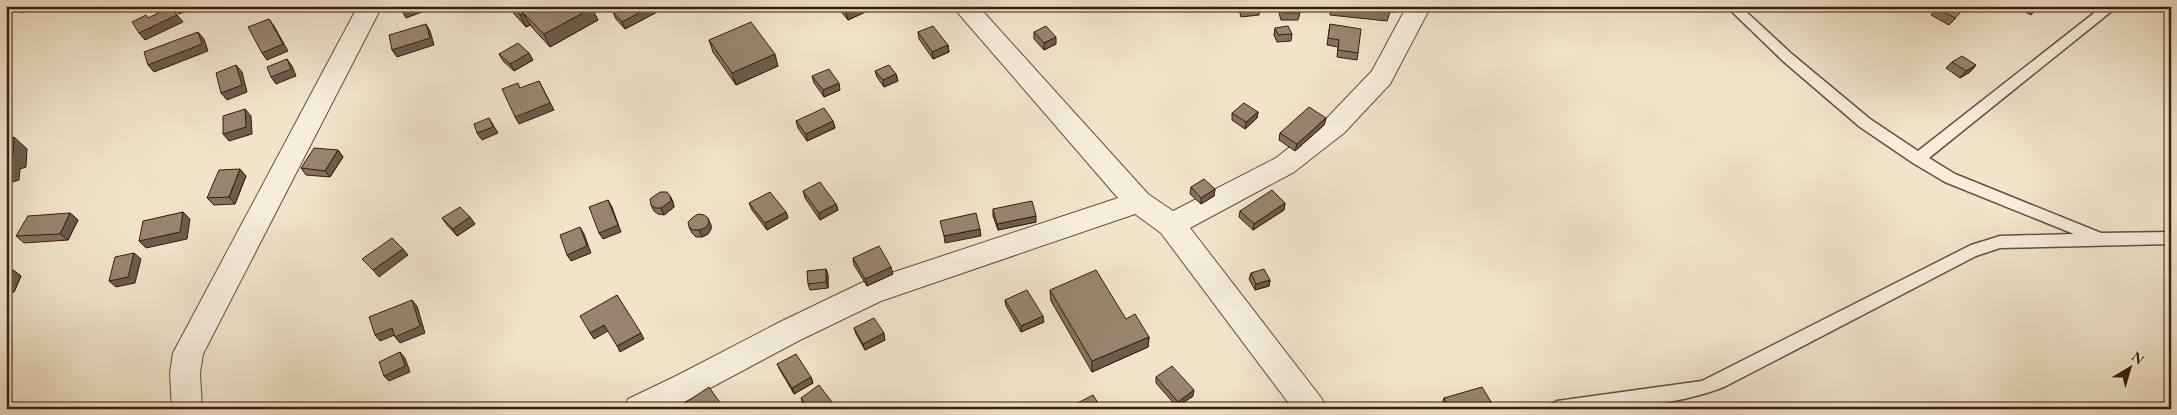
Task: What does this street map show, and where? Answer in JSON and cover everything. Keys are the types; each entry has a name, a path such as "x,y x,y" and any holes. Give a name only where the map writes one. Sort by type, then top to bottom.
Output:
{"street":[{"path":"187,409 185,373 188,353 370,6"},
{"path":"964,6 1138,202 1171,225 1311,409"},
{"path":"1171,225 1285,165 1335,126 1382,77 1419,6"},
{"path":"639,409 687,386 790,331 871,292 1138,202"}],"lane":[{"path":"1732,6 1788,58 1865,123 1918,159 1950,178 2102,239"},
{"path":"1918,159 2112,6"},
{"path":"1557,409 1702,388 1720,381 1971,251 2000,242 2171,238"}],"building":[{"path":"512,6 590,6 592,8 544,34 523,13 520,15"},
{"path":"624,6 652,6 622,22 613,12"},
{"path":"840,6 861,6 846,13"},
{"path":"1241,6 1259,6 1260,8 1242,10"},
{"path":"1281,6 1298,6 1300,13 1283,13"},
{"path":"1363,6 1390,6 1390,9"},
{"path":"1938,6 1953,6 1962,11 1955,18 1936,8"},
{"path":"171,7 177,15 139,33 132,22 146,15 148,18"},
{"path":"269,19 283,44 262,53 248,27"},
{"path":"751,22 775,54 732,73 709,40"},
{"path":"426,24 430,38 392,50 389,35"},
{"path":"1330,24 1361,29 1358,53 1338,50 1339,40 1328,38"},
{"path":"933,26 948,45 932,52 918,32"},
{"path":"1046,26 1056,37 1044,43 1034,32"},
{"path":"1288,26 1292,34 1278,35 1275,28"},
{"path":"198,32 202,44 148,65 144,52"},
{"path":"518,43 529,53 510,64 499,54"},
{"path":"1962,56 1976,65 1966,71 1952,62"},
{"path":"287,59 291,69 271,77 267,67"},
{"path":"236,65 242,85 221,93 216,73"},
{"path":"889,65 896,74 883,80 875,71"},
{"path":"829,69 839,83 823,90 812,76"},
{"path":"539,81 550,103 515,117 502,89 518,83 520,88"},
{"path":"1244,103 1258,112 1246,122 1232,113"},
{"path":"1309,107 1326,118 1297,144 1280,133"},
{"path":"824,108 833,121 806,134 796,121"},
{"path":"245,109 246,127 223,134 223,116"},
{"path":"489,118 493,127 477,133 474,124"},
{"path":"14,137 13,155 6,157 6,140"},
{"path":"314,148 338,150 325,171 301,168"},
{"path":"240,169 229,197 207,198 219,170"},
{"path":"1204,179 1215,189 1201,198 1191,187"},
{"path":"820,182 836,204 819,213 803,191"},
{"path":"1272,190 1285,203 1254,224 1240,211"},
{"path":"660,192 667,192 671,201 661,208 655,208 651,205 650,199"},
{"path":"770,192 786,212 765,223 749,203"},
{"path":"608,200 618,225 599,233 589,207"},
{"path":"1032,201 1036,216 997,224 993,209"},
{"path":"460,207 470,217 453,229 442,218"},
{"path":"183,212 180,232 139,241 143,221"},
{"path":"70,213 60,234 16,236 28,216"},
{"path":"976,213 980,229 944,236 940,221"},
{"path":"698,214 708,218 709,223 705,228 693,230 689,227 688,222"},
{"path":"580,227 587,246 567,255 560,235"},
{"path":"392,238 403,249 373,270 362,259"},
{"path":"879,246 891,267 865,279 853,258"},
{"path":"134,253 128,277 109,281 115,257"},
{"path":"826,269 826,282 808,284 807,271"},
{"path":"1264,269 1270,280 1256,284 1251,273"},
{"path":"13,270 6,284 6,271"},
{"path":"1096,270 1126,319 1135,314 1149,337 1092,361 1050,290"},
{"path":"1027,290 1043,316 1021,326 1005,300"},
{"path":"617,295 641,333 617,346 604,325 590,333 580,316"},
{"path":"412,300 420,326 395,337 392,328 375,335 369,317"},
{"path":"874,318 884,333 863,344 854,328"},
{"path":"400,352 405,366 384,376 379,362"},
{"path":"796,354 811,377 792,388 777,364"},
{"path":"1172,366 1194,390 1178,402 1156,377"},
{"path":"819,385 832,402 822,409 809,409 801,398"},
{"path":"709,387 721,404 713,409 685,409 682,405"},
{"path":"1482,387 1493,405 1481,409 1450,409 1444,398"},
{"path":"1093,395 1102,409 1066,409"}]}
